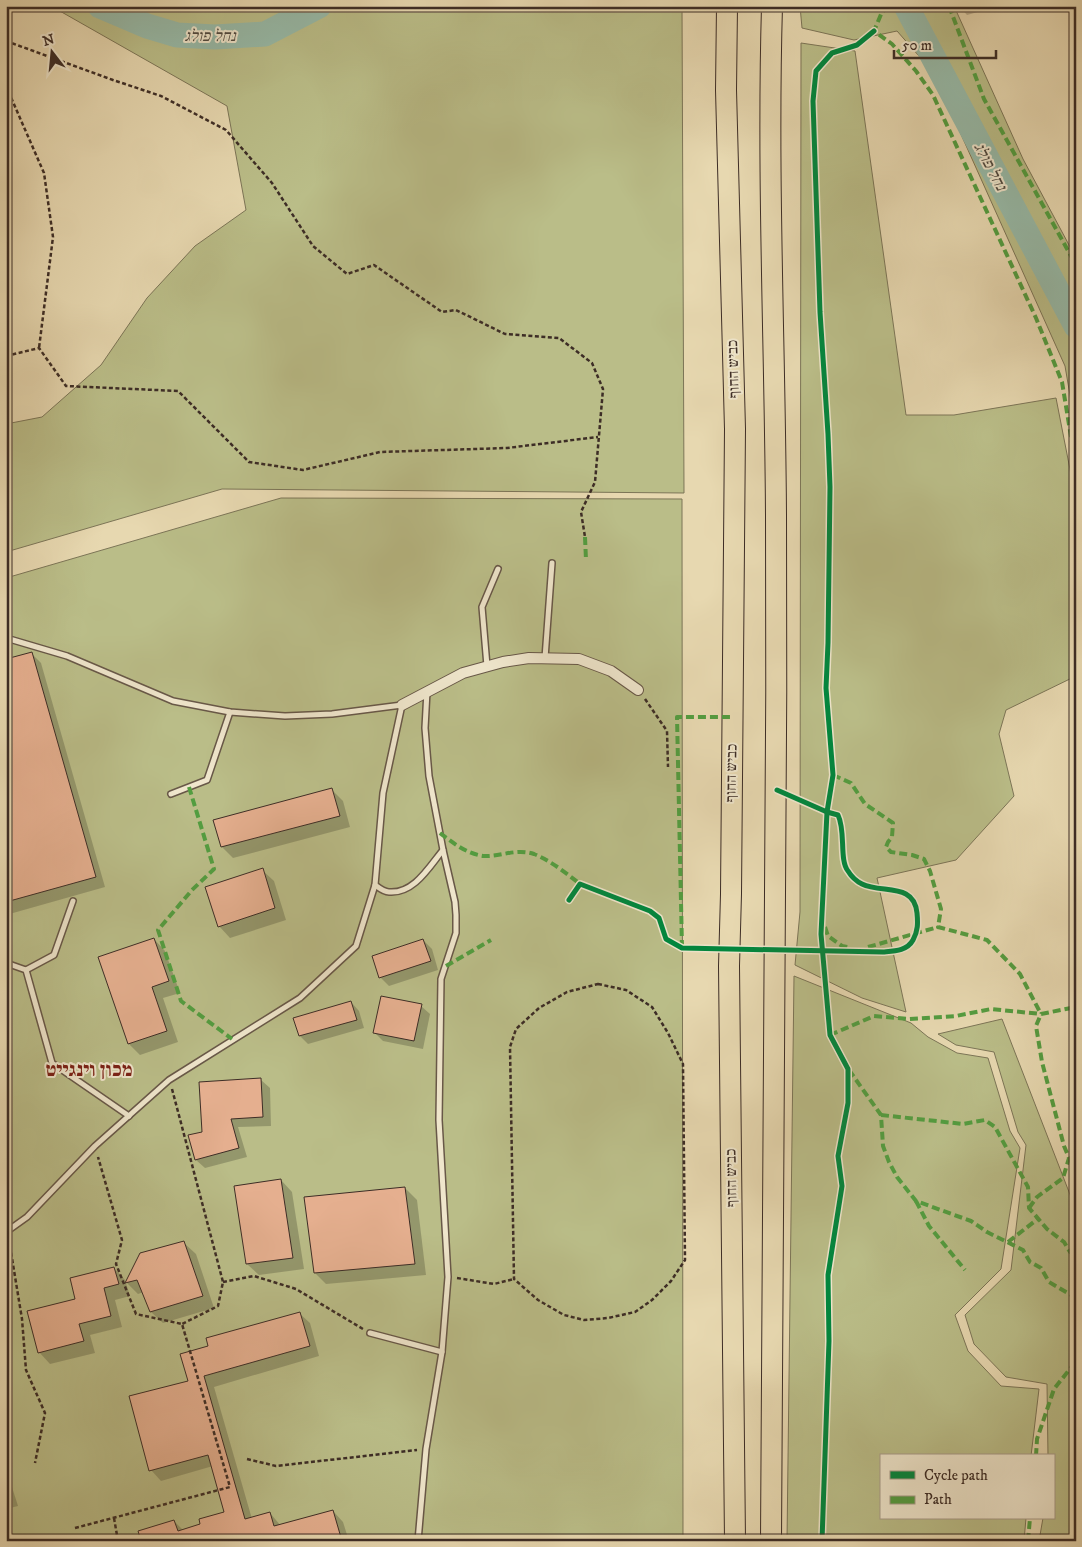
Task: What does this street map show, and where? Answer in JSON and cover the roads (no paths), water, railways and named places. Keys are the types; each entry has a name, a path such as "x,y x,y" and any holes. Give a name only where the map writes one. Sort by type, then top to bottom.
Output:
{"highway":[{"name":"כביש החוף","path":"727,6 726,90 735,429 729,966 735,1541"},
{"path":"771,1541 777,859 776,456 769,91 772,6"}],"street":[{"path":"402,704 463,673 487,666 545,658 579,659 611,671 638,690"}],"lane":[{"path":"545,658 552,563"},
{"path":"487,666 482,607 498,569"},
{"path":"6,638 67,656 173,701 230,712 284,716 332,714 402,704 383,793 375,885 356,946 300,998 169,1080 95,1146 27,1217 7,1231"},
{"path":"418,1541 426,1449 442,1352 448,1277 439,1120 441,980 456,933 455,902 429,776 425,728 428,691"},
{"path":"171,794 207,780 230,712"},
{"path":"375,885 388,892 403,891 413,885 443,850"},
{"path":"6,963 26,970 54,955 73,901"},
{"path":"26,970 52,1063 129,1116"},
{"path":"370,1334 442,1352"}],"waterway":[{"name":"נחל פולג","path":"100,6 147,26 177,35 215,37 265,34 319,6"},
{"name":"נחל פולג","path":"906,6 1076,326"}],"district":[{"name":"מכון וינגייט","path":"89,1069"}]}
